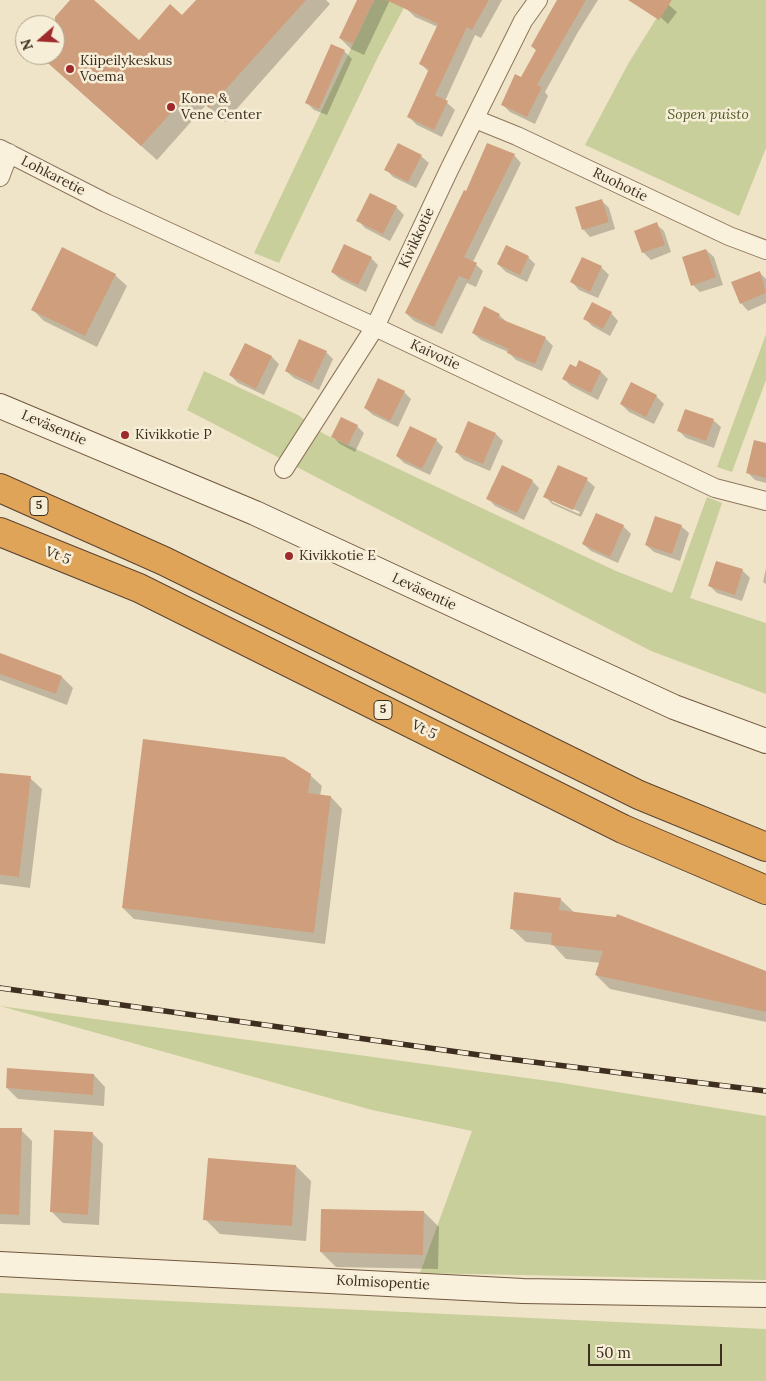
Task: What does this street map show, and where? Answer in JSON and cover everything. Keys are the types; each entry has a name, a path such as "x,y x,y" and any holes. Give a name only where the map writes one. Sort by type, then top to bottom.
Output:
{"highway":[{"name":"5","path":"0,488 164,560 639,795 766,847"},
{"name":"Vt 5","path":"0,532 139,588 623,829 766,890"}],"main road":[{"name":"Leväsentie","path":"0,406 255,513 674,707 766,741"},
{"name":"Kolmisopentie","path":"0,1264 522,1291 766,1295"}],"street":[{"name":"Kivikkotie","path":"284,469 375,327 523,21 538,0"},
{"name":"Ruohotie","path":"475,119 517,136 729,236 766,250"},
{"path":"0,177 5,151"},
{"name":"Lohkaretie","path":"5,151 106,203"},
{"name":"Kaivotie","path":"106,203 375,327 715,488 766,500"}],"green space":[{"path":"374,0 408,0 378,57 279,263 254,253"},
{"name":"Sopen puisto","path":"672,0 766,0 766,148 739,216 585,145 628,64 656,19"},
{"path":"766,334 766,380 732,472 717,467"},
{"path":"204,371 298,415 324,434 616,571 672,593 707,497 722,503 690,598 766,623 766,694 651,651 187,410"},
{"path":"0,1006 556,1082 766,1116 766,1280 420,1273 472,1131 372,1110"},
{"path":"0,1293 766,1329 766,1381 0,1381"}],"building":[{"path":"70,0 94,0 139,40 170,4 182,15 196,0 306,0 209,108 190,92 141,146 50,65 65,65 65,15 57,15"},
{"path":"357,0 374,0 353,44 339,38"},
{"path":"386,0 489,0 472,30 467,27 435,95 448,101 434,130 407,117 429,69 419,64 438,24"},
{"path":"557,0 586,0 537,85 542,87 527,117 501,105 515,74 521,77 536,50 531,46"},
{"path":"628,0 672,0 659,20"},
{"path":"331,44 345,50 319,109 305,103"},
{"path":"398,143 422,155 408,182 384,170"},
{"path":"487,143 515,154 464,257 477,263 469,280 459,276 434,327 405,313 464,190 466,191"},
{"path":"370,193 397,206 383,234 356,221"},
{"path":"602,199 609,222 582,230 575,207"},
{"path":"657,222 665,245 642,253 634,231"},
{"path":"344,244 372,257 358,285 331,272"},
{"path":"506,245 529,256 520,275 497,264"},
{"path":"62,247 116,274 85,336 31,310"},
{"path":"706,249 716,277 691,286 682,257"},
{"path":"582,257 602,266 590,292 570,282"},
{"path":"760,271 766,293 740,304 731,282"},
{"path":"592,302 612,312 603,329 583,319"},
{"path":"484,306 500,314 498,318 546,337 535,364 507,353 509,349 472,333"},
{"path":"299,339 327,351 312,383 285,371"},
{"path":"245,343 272,356 256,389 229,375"},
{"path":"579,360 601,371 591,393 562,379 570,364 576,367"},
{"path":"378,378 405,391 390,421 364,408"},
{"path":"631,382 657,395 646,417 620,404"},
{"path":"685,409 714,419 706,441 677,431"},
{"path":"341,417 358,425 348,445 331,437"},
{"path":"468,421 496,433 483,464 455,452"},
{"path":"410,426 437,439 422,469 396,456"},
{"path":"754,440 766,443 766,478 746,473"},
{"path":"502,465 533,480 517,513 486,499"},
{"path":"558,465 588,478 573,510 543,497"},
{"path":"596,513 624,525 610,557 582,544"},
{"path":"655,516 682,525 672,554 645,545"},
{"path":"716,561 743,569 735,595 708,586"},
{"path":"0,653 62,676 56,694 0,674"},
{"path":"143,739 284,757 311,774 308,793 331,796 314,933 122,908"},
{"path":"0,773 31,776 19,877 0,875"},
{"path":"514,892 561,898 559,910 616,917 617,914 766,971 766,1012 595,975 603,951 551,945 552,933 510,929"},
{"path":"7,1068 94,1074 93,1095 6,1088"},
{"path":"0,1128 22,1128 19,1215 0,1214"},
{"path":"54,1130 93,1132 88,1215 50,1212"},
{"path":"208,1158 296,1165 292,1226 203,1220"},
{"path":"321,1209 424,1211 423,1255 320,1252"}],"railway":[{"path":"0,988 501,1058 766,1091"}],"place":[{"name":"Kiipeilykeskus Voema","path":"70,69"},
{"name":"Kone & Vene Center","path":"171,107"},
{"name":"Kivikkotie P","path":"125,435"},
{"name":"Kivikkotie E","path":"289,556"}]}
